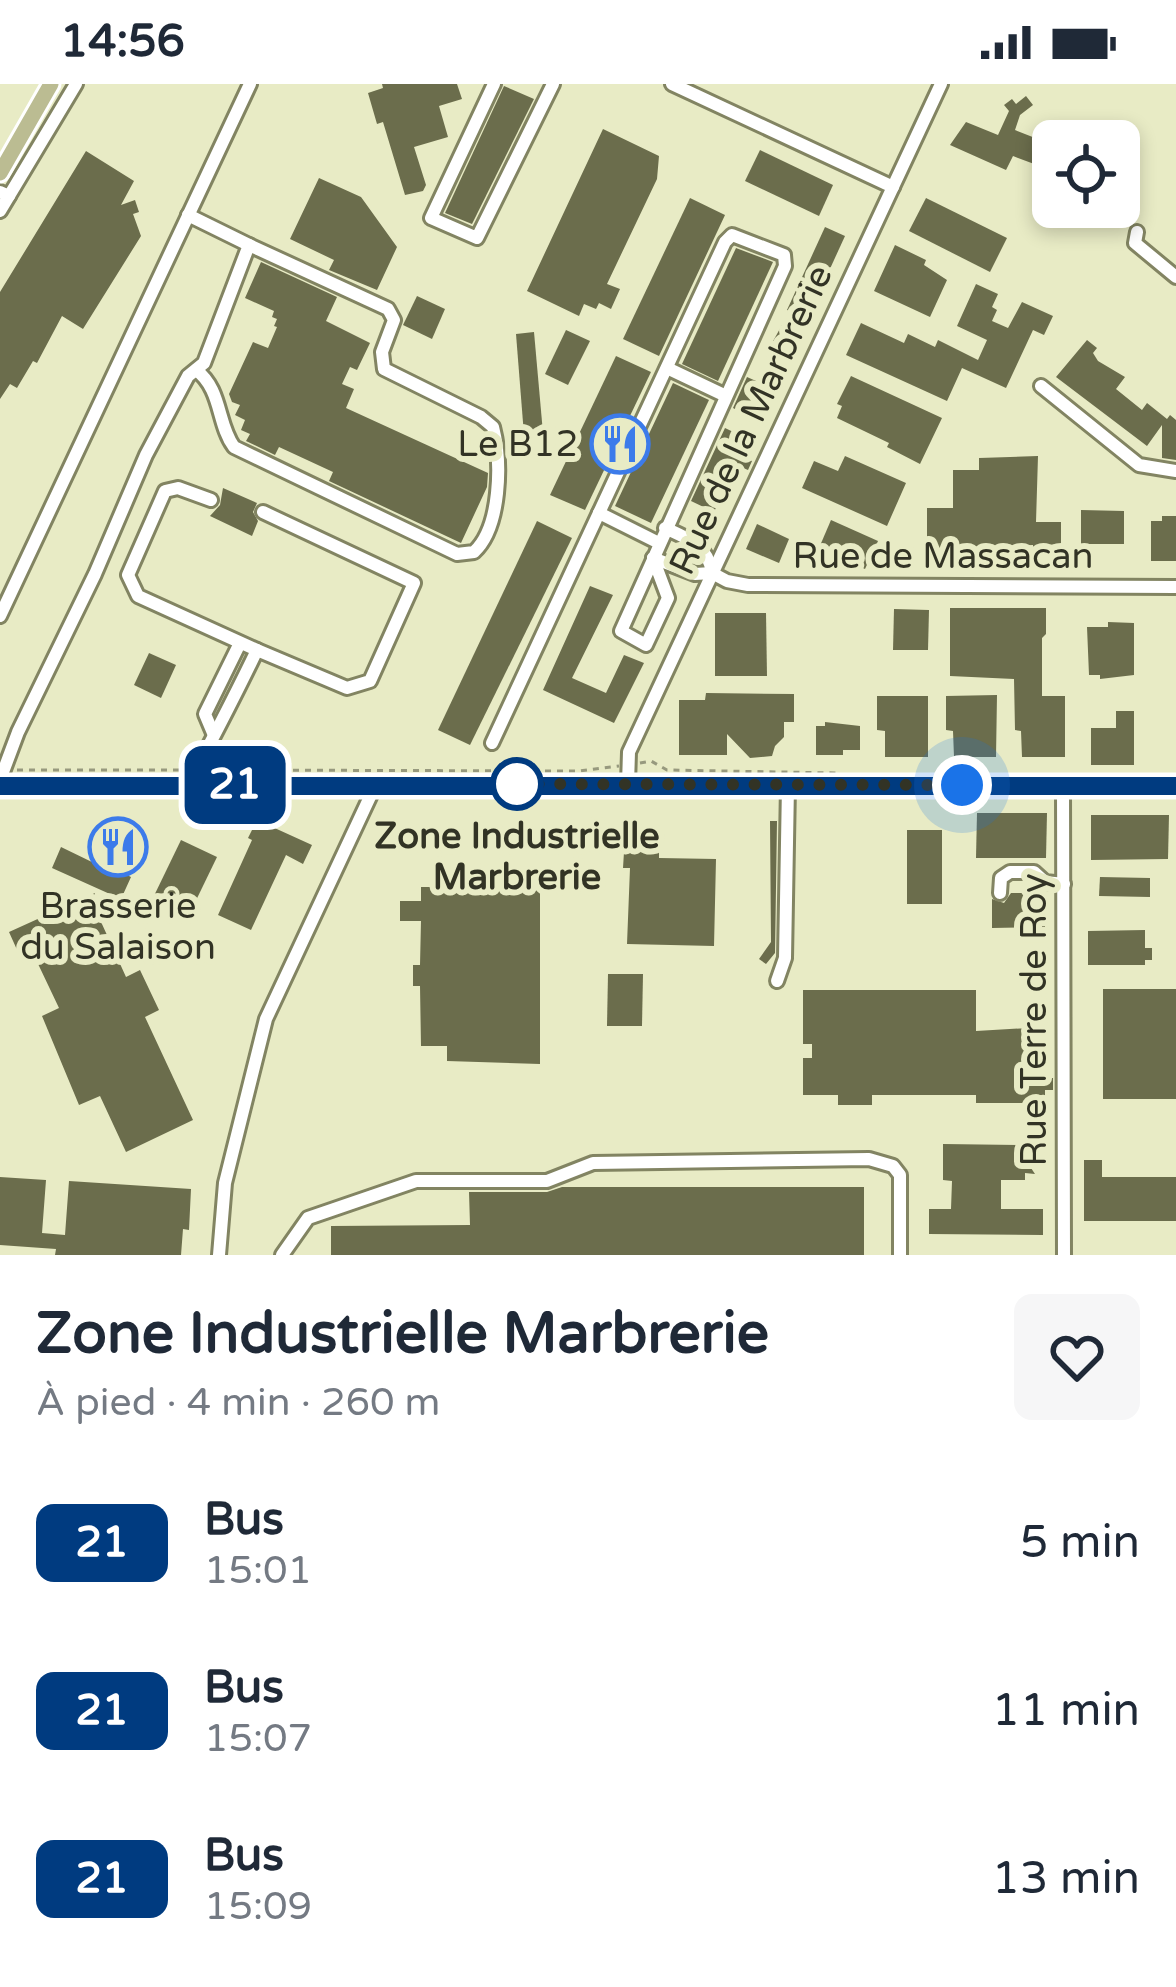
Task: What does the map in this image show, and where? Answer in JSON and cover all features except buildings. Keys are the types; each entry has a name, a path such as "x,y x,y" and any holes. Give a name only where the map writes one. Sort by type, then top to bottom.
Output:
{"main road":[{"path":"0,173 51,84"}],"street":[{"path":"0,211 4,194 76,84"},
{"path":"0,616 250,84"},
{"path":"494,84 431,218 477,238 554,84"},
{"path":"672,84 893,187"},
{"name":"Rue de la Marbrerie","path":"628,784 629,752 941,84"},
{"path":"188,214 388,309 394,320 382,352 384,369 481,416 493,428 496,491 485,538 474,552 458,554 234,448 210,386 196,370"},
{"path":"1138,232 1135,243 1176,277"},
{"path":"492,743 724,242 732,235 784,255 785,266 665,528 621,631 646,645 668,598 653,558"},
{"path":"249,245 204,363 188,376 146,455 95,574 18,732 0,783 1176,786"},
{"path":"667,368 726,396"},
{"path":"1041,386 1138,465 1176,471"},
{"path":"212,500 178,488 165,491 128,575 138,596 347,688 370,681 414,583 262,512"},
{"path":"599,513 659,543"},
{"path":"665,528 697,543 709,556 712,573"},
{"name":"Rue de Massacan","path":"653,558 695,574 712,573 748,585 1176,586"},
{"path":"213,733 205,714 241,643"},
{"path":"188,785 257,650"},
{"path":"219,1255 225,1183 266,1019 376,784"},
{"path":"777,980 785,958 788,785"},
{"name":"Rue Terre de Roy","path":"1063,786 1064,1255"},
{"path":"1000,893 1001,878 1010,872 1034,872 1038,884 1064,884"},
{"path":"282,1255 308,1218 416,1181 547,1181 593,1163 869,1159 893,1166 900,1175 900,1255"}],"path":[{"path":"0,770 579,771 651,761 667,770 858,773"}],"bus line":[{"name":"21","path":"0,786 1176,786"}],"place":[{"name":"Le B12","path":"620,444"},
{"name":"Zone Industrielle Marbrerie","path":"517,784"},
{"name":"Brasserie du Salaison","path":"118,847"}],"route":[{"path":"517,784 962,785"}]}
